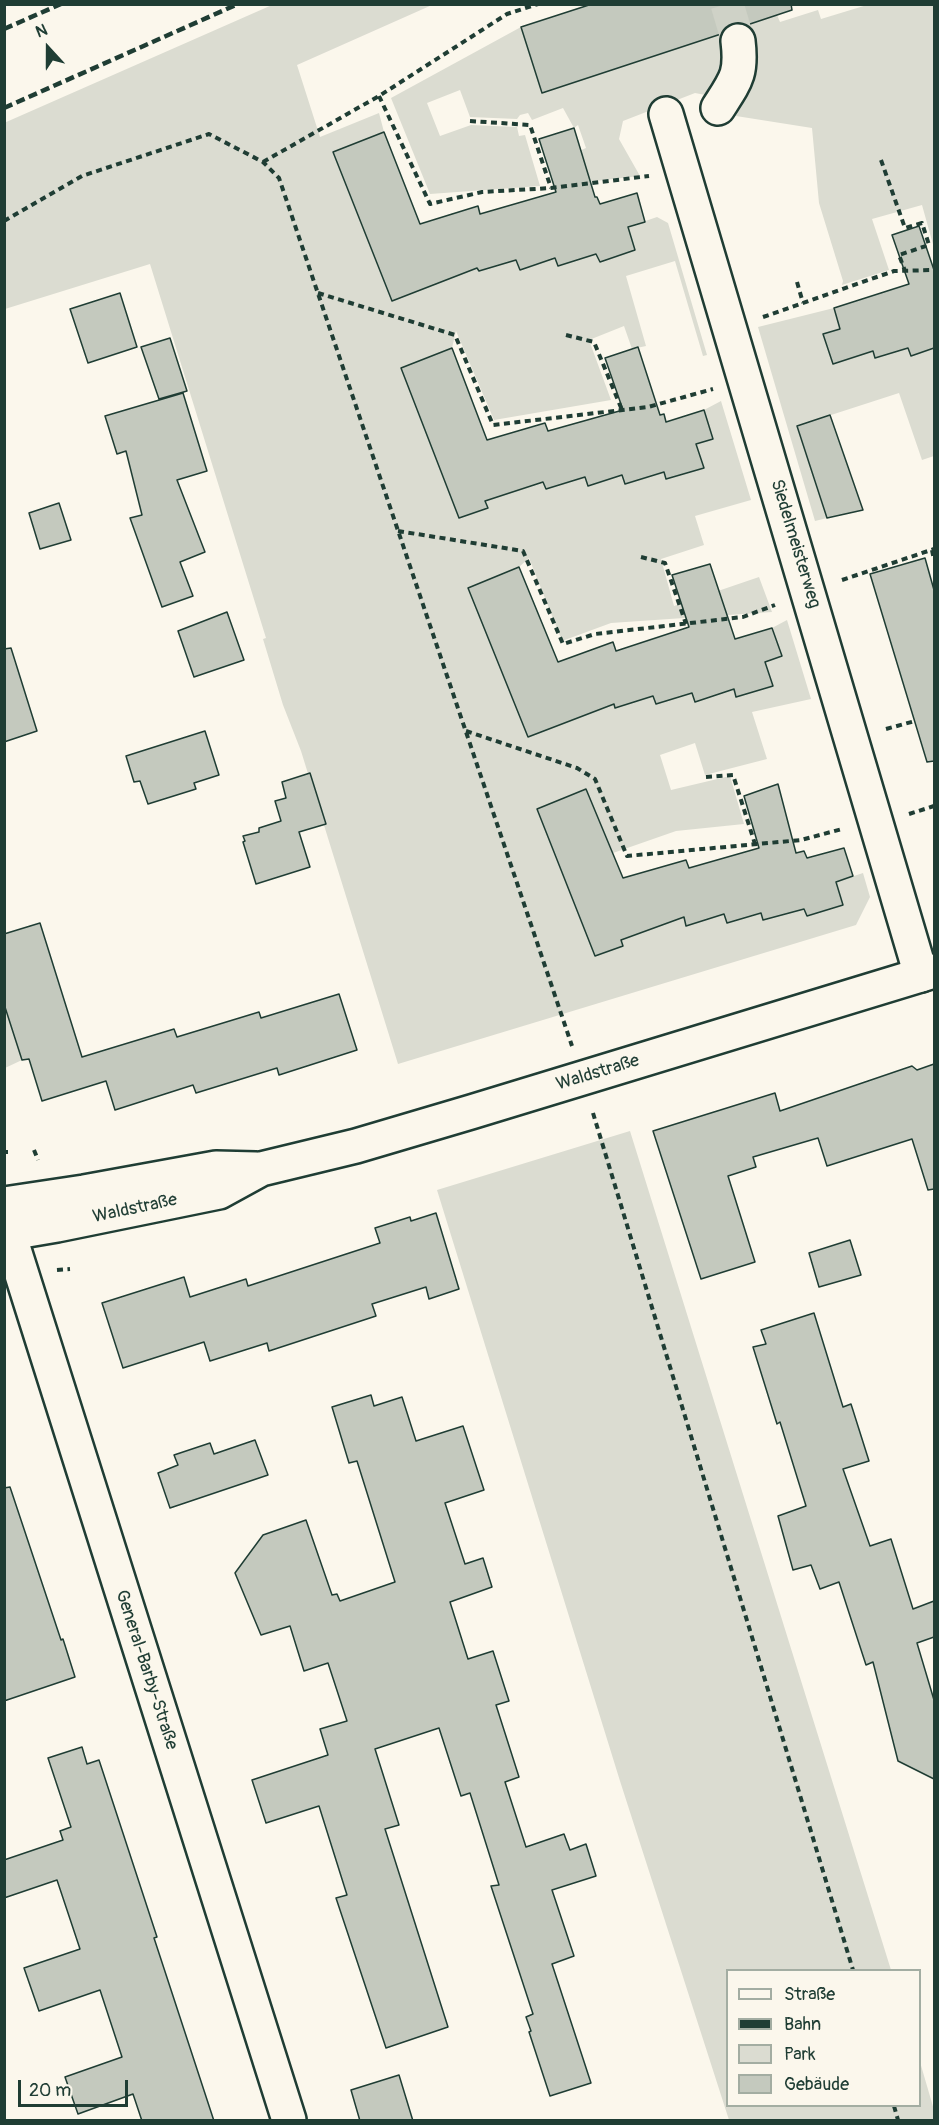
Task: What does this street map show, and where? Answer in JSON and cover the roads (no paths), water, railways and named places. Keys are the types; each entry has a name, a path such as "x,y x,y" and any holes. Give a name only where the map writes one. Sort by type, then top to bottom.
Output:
{"street":[{"path":"718,108 736,80 741,63 738,41"},
{"name":"Siedelmeisterweg","path":"666,114 736,353 928,973"},
{"name":"Waldstraße","path":"6,1222 216,1168 261,1169 356,1146 928,973"},
{"name":"General-Barby-Straße","path":"6,1222 289,2121"}],"tunnel":[{"path":"727,4 738,41"}],"railway":[{"path":"4,29 61,4"},
{"path":"4,108 238,4"}]}
